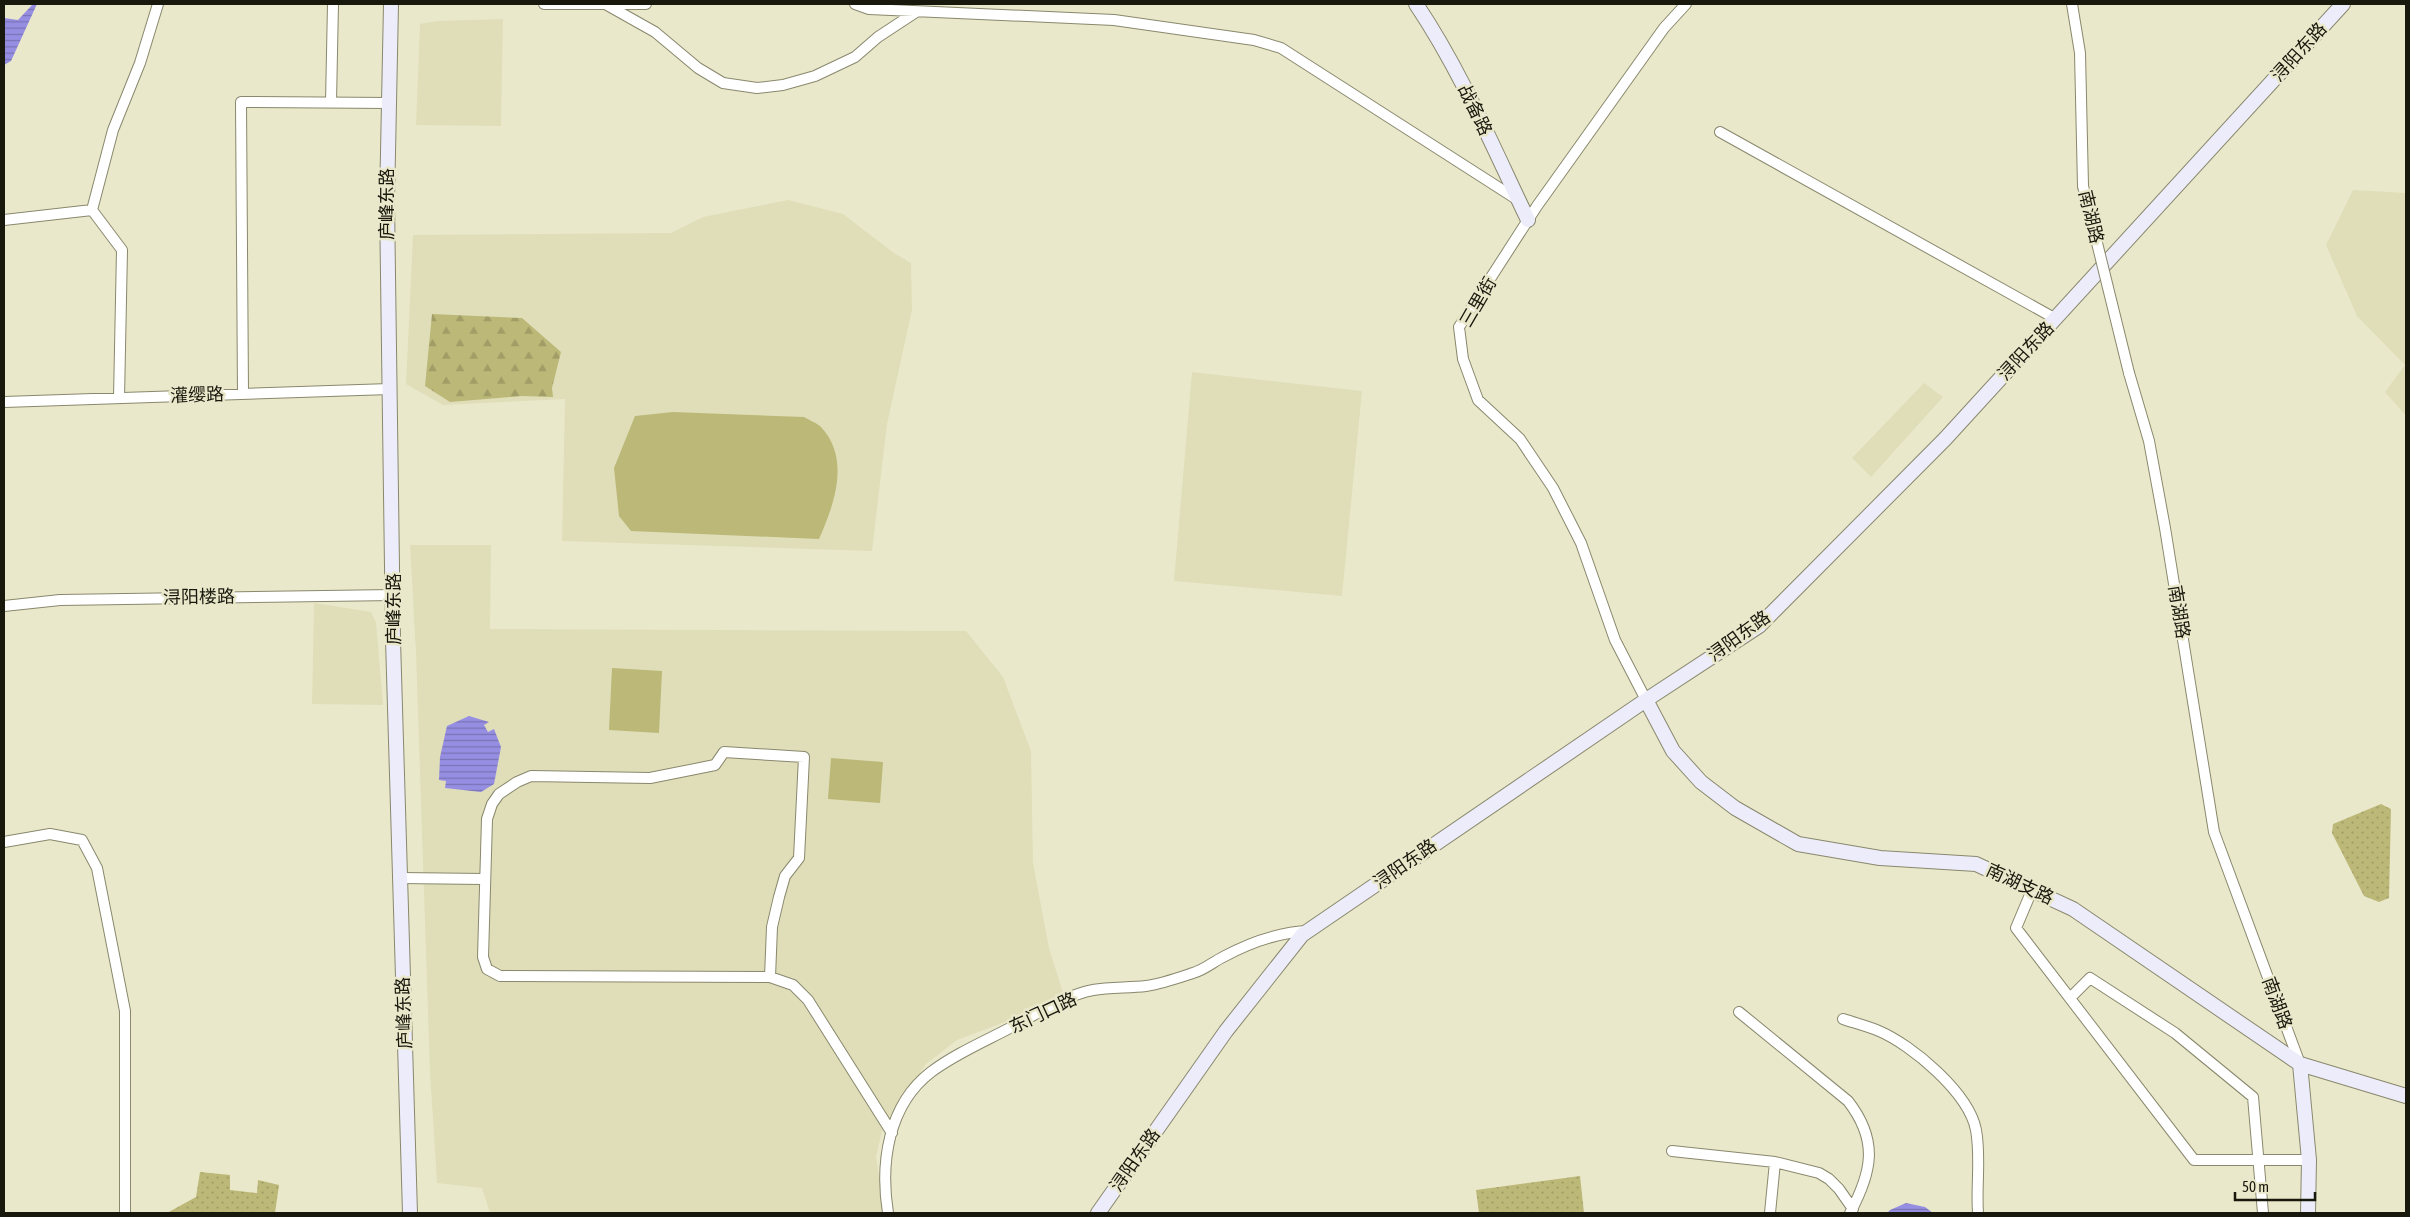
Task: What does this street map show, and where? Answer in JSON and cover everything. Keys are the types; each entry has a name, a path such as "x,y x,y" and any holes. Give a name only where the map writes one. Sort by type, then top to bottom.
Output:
{"main road":[{"name":"庐峰东路","path":"391,4 387,202 400,878 410,1213"},
{"name":"战备路","path":"1416,4 1453,67 1528,220"},
{"name":"浔阳东路","path":"1098,1213 1226,1031 1302,936 1646,700 1759,626 1946,439 2343,4"},
{"name":"南湖支路","path":"1646,700 1673,751 1701,782 1735,808 1798,844 1880,858 1976,864 2073,909 2300,1064 2406,1096"},
{"name":"南湖路","path":"2300,1064 2309,1160 2308,1213"}],"street":[{"path":"92,210 113,130 140,64 158,4"},
{"path":"331,102 333,4"},
{"path":"544,4 646,4"},
{"path":"855,4 869,9 916,12 1114,20 1254,40 1281,48 1518,200"},
{"name":"三里街","path":"1646,700 1615,640 1581,543 1553,488 1520,439 1478,400 1463,359 1459,327 1528,220 1664,28 1686,4"},
{"name":"南湖路","path":"2072,4 2080,53 2083,186 2129,373 2149,441 2165,528 2214,832 2300,1064"},
{"path":"607,5 655,32 698,68 723,82 757,88 783,85 815,76 855,57 878,37 916,12"},
{"path":"243,394 240,102 389,103"},
{"path":"1720,132 2056,319"},
{"path":"4,220 92,210"},
{"path":"92,210 122,250 119,398"},
{"name":"灌缨路","path":"4,402 390,389"},
{"name":"浔阳楼路","path":"4,606 60,600 268,596 394,596"},
{"path":"770,977 772,927 777,905 785,876 799,858 804,757 724,752 716,765 650,778 531,776 517,782 499,794 492,804 487,819 484,879 483,957 487,970 500,976 770,977 793,985 808,1000 892,1132"},
{"path":"4,842 50,834 82,840 97,868 125,1011 124,1213"},
{"path":"400,878 484,879"},
{"path":"2032,890 2016,928 2194,1160 2309,1160"},
{"name":"东门口路","path":"888,1213 885,1192 887,1147 896,1117 911,1093 930,1074 953,1058 1056,1004 1092,990 1148,986 1196,973 1224,956 1267,938 1287,931 1309,931"},
{"path":"2070,998 2090,978 2175,1033 2253,1097 2260,1160 2263,1213"},
{"path":"1739,1012 1848,1102 1857,1112 1869,1145 1869,1160 1867,1179 1851,1211"},
{"path":"1843,1019 1880,1032 1916,1053 1952,1089 1966,1108 1975,1127 1978,1145 1978,1213"},
{"path":"1672,1151 1775,1162 1819,1173 1830,1179 1851,1211"},
{"path":"1770,1213 1775,1162"}],"shaded area":[{"path":"33,4 37,4 11,61 4,65 4,18 18,20"},
{"path":"503,19 501,126 416,125 420,24 437,21"},
{"path":"2353,190 2406,193 2406,416 2385,392 2405,365 2357,316 2326,245"},
{"path":"788,200 843,214 894,253 911,263 912,310 887,424 872,551 562,541 565,399 443,405 406,384 413,235 671,233 703,217"},
{"path":"1192,372 1362,391 1342,596 1174,581"},
{"path":"1924,383 1943,397 1871,477 1852,458"},
{"path":"410,545 491,545 490,629 966,631 1003,677 1031,751 1033,863 1049,948 1064,996 1024,1015 957,1040 926,1064 882,1131 876,1157 885,1213 490,1213 482,1188 437,1183 430,1073 416,653"},
{"path":"314,603 371,612 376,622 383,705 312,704"},
{"path":"469,716 489,722 484,725 488,732 494,729 501,747 494,784 481,792 445,788 446,781 439,780 440,757 447,726"},
{"path":"1906,1203 1925,1207 1933,1213 1887,1213"}],"green space":[{"path":"432,314 522,318 561,352 552,388 553,397 522,396 450,402 425,386"},
{"path":"673,412 804,417 821,427 830,440 838,468 837,482 830,512 819,539 631,531 619,516 614,468 635,416"},
{"path":"612,668 662,671 659,733 609,730"},
{"path":"831,758 883,762 880,803 828,799"},
{"path":"2381,804 2391,809 2389,898 2379,902 2364,896 2332,833 2333,824"},
{"path":"200,1172 230,1175 230,1190 257,1193 258,1180 279,1185 275,1213 167,1213 196,1197"},
{"path":"1580,1176 1584,1213 1479,1213 1476,1190"}]}
